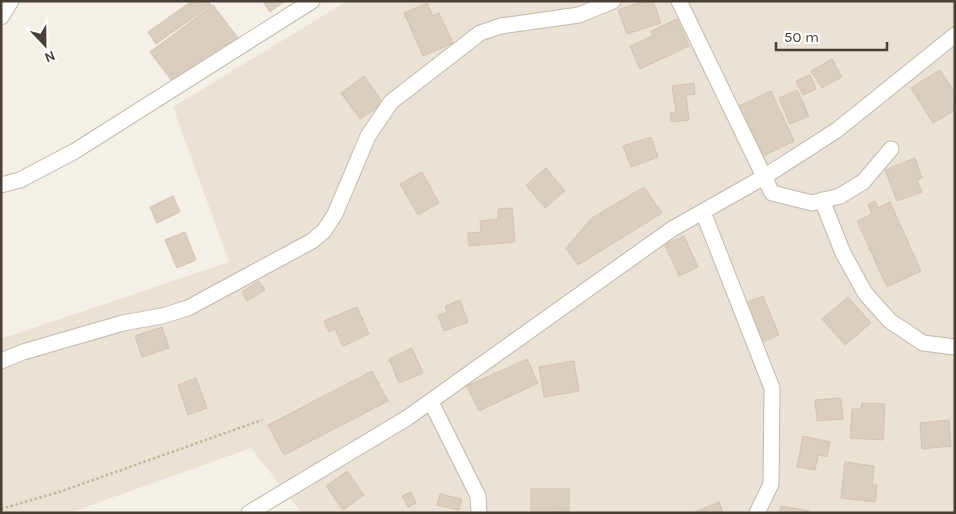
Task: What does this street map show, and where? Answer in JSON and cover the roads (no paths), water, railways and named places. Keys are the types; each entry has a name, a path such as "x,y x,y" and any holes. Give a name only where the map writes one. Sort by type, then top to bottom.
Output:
{"street":[{"path":"1,17 10,1"},
{"path":"1,185 20,180 75,151 312,1"},
{"path":"1,361 23,352 123,323 162,316 188,308 312,241 324,231 335,214 368,136 391,102 480,33 501,26 579,15 613,1"},
{"path":"679,1 772,193 812,203 840,196 863,182 891,149"},
{"path":"249,513 431,402 672,229 764,177 837,130 955,35"},
{"path":"822,200 843,253 865,292 890,320 923,343 955,347"},
{"path":"703,212 772,388 771,484 757,513"},
{"path":"431,402 478,496 479,513"}]}
